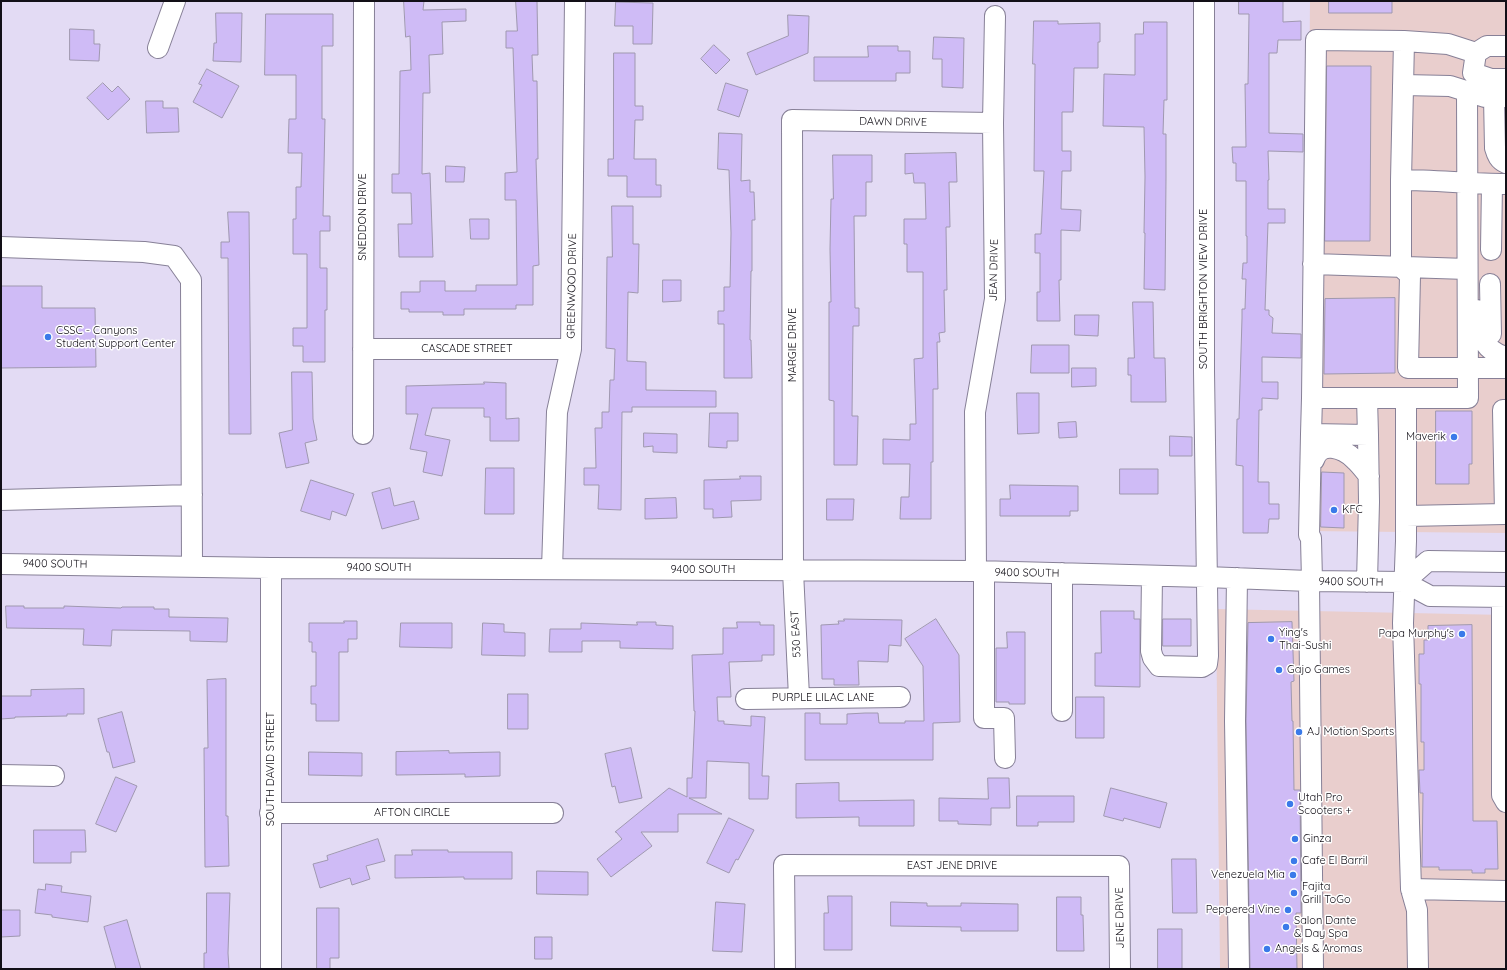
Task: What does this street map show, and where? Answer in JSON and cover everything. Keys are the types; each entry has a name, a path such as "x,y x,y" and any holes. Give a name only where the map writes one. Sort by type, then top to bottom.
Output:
{"street":[{"path":"158,48 175,1"},
{"name":"SNEDDON DRIVE","path":"363,434 364,1"},
{"name":"GREENWOOD DRIVE","path":"552,569 557,412 571,349 575,1"},
{"name":"SOUTH BRIGHTON VIEW DRIVE","path":"1152,576 1151,650 1153,658 1159,666 1202,668 1207,664 1208,656 1204,371 1204,1"},
{"name":"JEAN DRIVE","path":"996,16 994,123 996,299 975,412 984,718 1004,718 1005,758"},
{"path":"1313,969 1311,538 1309,535 1316,40 1404,41 1448,44 1476,53"},
{"path":"1404,41 1401,267 1410,275 1408,368 1506,368"},
{"path":"1506,46 1487,46 1476,53 1473,73 1490,79 1506,80"},
{"path":"1403,85 1450,86 1485,97 1500,97 1495,148 1497,155 1502,162 1506,163"},
{"path":"1467,91 1467,183 1479,276 1499,354"},
{"name":"DAWN DRIVE","path":"792,120 994,123"},
{"name":"MARGIE DRIVE","path":"792,120 793,571"},
{"path":"1312,398 1468,398 1468,368 1479,276 1499,250 1499,184 1433,180 1402,180"},
{"path":"1,247 144,252 174,256 191,280 192,567"},
{"path":"1313,264 1401,267 1479,276"},
{"name":"CASCADE STREET","path":"363,349 571,349"},
{"path":"1367,398 1369,476 1367,582"},
{"path":"1406,398 1406,516 1403,623 1410,889 1417,910 1418,969"},
{"path":"1406,516 1505,514 1503,410 1506,410"},
{"path":"1311,434 1368,435"},
{"path":"1311,538 1313,535 1314,460 1316,452 1322,449 1330,448 1341,450 1354,458 1369,476"},
{"path":"1,500 192,495"},
{"path":"1404,582 1428,562 1506,562"},
{"name":"9400 SOUTH","path":"1,564 271,568 980,571 1311,581 1404,582 1430,596 1504,597"},
{"name":"SOUTH DAVID STREET","path":"271,568 271,969"},
{"name":"530 EAST","path":"793,571 799,697"},
{"path":"1062,573 1062,711"},
{"path":"1237,578 1235,721 1239,969"},
{"path":"1504,597 1502,795 1506,802"},
{"name":"PURPLE LILAC LANE","path":"746,699 799,697 900,697"},
{"path":"1,775 54,776"},
{"name":"AFTON CIRCLE","path":"270,813 553,813"},
{"name":"EAST JENE DRIVE","path":"785,969 784,866 1119,866"},
{"name":"JENE DRIVE","path":"1119,866 1120,969"},
{"path":"1410,889 1506,890"}],"shaded area":[{"path":"1310,1 1506,1 1506,533 1305,531"},
{"path":"1216,609 1506,615 1506,969 1220,969"}],"building":[{"path":"404,1 424,1 423,10 466,9 466,21 442,22 443,54 429,55 430,93 423,93 422,174 430,173 433,257 399,257 398,224 412,224 411,193 392,193 392,174 399,174 400,71 411,70 410,36 406,37"},
{"path":"516,1 537,1 538,55 532,55 533,81 537,81 538,159 536,159 539,265 533,266 533,305 516,305 516,309 464,309 464,315 443,315 443,312 409,312 409,309 401,309 401,292 420,292 420,281 445,281 445,291 476,291 476,285 517,285 516,200 505,200 505,173 517,172 513,48 506,48 506,31 517,31"},
{"path":"1239,1 1283,1 1283,22 1301,21 1301,40 1278,40 1277,53 1269,53 1269,133 1303,134 1303,152 1268,151 1268,209 1285,209 1285,223 1268,223 1265,310 1269,310 1269,315 1273,318 1272,333 1301,334 1301,358 1262,357 1262,382 1278,382 1278,399 1262,398 1262,410 1259,410 1258,482 1269,482 1269,504 1279,504 1279,519 1269,519 1268,533 1243,533 1243,466 1236,465 1237,419 1239,419 1242,309 1245,309 1246,279 1242,279 1243,263 1247,263 1247,236 1246,181 1236,181 1236,163 1233,163 1232,147 1246,147 1245,84 1248,84 1249,14 1239,14"},
{"path":"1329,1 1392,1 1392,13 1329,13"},
{"path":"616,2 653,3 652,44 633,44 633,26 615,26"},
{"path":"216,13 242,13 241,62 213,61 214,43 216,43"},
{"path":"266,14 333,14 333,46 322,46 322,119 325,119 323,216 330,216 330,231 320,231 320,268 327,268 325,362 303,362 303,346 293,346 293,328 307,328 307,254 293,254 293,219 296,219 296,187 301,187 302,153 288,153 289,119 296,119 296,75 265,75"},
{"path":"788,15 809,16 808,53 756,75 747,53 788,36"},
{"path":"1034,21 1058,21 1058,24 1100,23 1098,68 1074,68 1073,112 1062,112 1062,151 1071,151 1071,171 1062,171 1061,209 1081,210 1080,231 1061,230 1061,280 1059,280 1060,321 1037,321 1037,292 1040,292 1040,253 1035,253 1035,234 1041,234 1044,171 1034,171"},
{"path":"1144,22 1167,22 1167,100 1164,100 1163,134 1166,134 1165,290 1144,289 1144,127 1103,126 1104,74 1135,75 1135,34 1143,34"},
{"path":"70,29 94,30 94,44 100,44 99,61 70,60"},
{"path":"934,37 964,38 963,88 942,87 942,59 933,59"},
{"path":"714,45 730,60 716,74 701,59"},
{"path":"868,46 898,46 898,51 910,51 910,73 896,73 896,81 814,81 814,57 868,57"},
{"path":"614,53 635,53 635,106 643,106 643,120 635,120 634,159 656,159 656,185 661,185 661,197 627,197 627,176 608,176 608,159 613,159"},
{"path":"1327,66 1371,66 1370,241 1325,241"},
{"path":"207,69 239,86 222,118 193,102 202,85 199,84"},
{"path":"103,83 112,92 118,86 130,99 108,120 87,98"},
{"path":"726,83 748,90 739,117 718,110"},
{"path":"146,101 163,101 163,108 178,108 179,132 147,133"},
{"path":"719,133 742,134 741,181 750,180 750,192 754,192 755,220 752,220 750,340 752,378 724,378 724,324 718,324 718,311 724,311 724,287 730,287 731,233 729,170 718,169"},
{"path":"956,153 957,182 949,182 950,227 946,227 947,290 944,290 945,332 939,333 940,342 937,342 938,389 933,389 931,519 900,519 901,497 909,497 910,464 883,464 883,439 910,440 910,424 916,424 914,359 923,358 923,272 907,272 907,244 904,244 904,219 926,219 925,183 914,183 913,173 905,174 905,154"},
{"path":"833,155 872,155 872,182 866,182 866,216 854,216 855,308 859,308 859,326 853,326 852,416 858,416 857,465 834,465 834,401 829,400 829,302 831,302 830,249 831,199 833,199"},
{"path":"446,166 465,167 464,182 446,182"},
{"path":"612,206 633,206 633,244 639,244 638,293 628,292 627,361 646,362 646,390 716,391 716,407 632,407 632,412 622,412 621,510 598,509 599,485 584,485 584,468 596,468 595,428 602,428 602,412 609,412 610,380 614,380 615,349 606,348 607,257 612,257"},
{"path":"228,212 249,212 251,434 229,434 228,258 221,258 221,242 229,242"},
{"path":"470,219 489,219 489,239 471,239"},
{"path":"663,280 681,280 681,301 663,302"},
{"name":"CSSC - Canyons Student Support Center","path":"1,286 42,286 42,308 95,308 96,367 1,368"},
{"path":"1395,298 1395,373 1324,374 1325,299"},
{"path":"1133,302 1153,302 1154,358 1165,358 1166,402 1131,402 1131,375 1128,375 1128,358 1134,358"},
{"path":"1075,315 1099,315 1098,336 1075,335"},
{"path":"1032,345 1069,345 1069,373 1031,373"},
{"path":"1072,368 1096,368 1096,386 1072,387"},
{"path":"292,372 312,372 313,419 317,440 305,443 309,463 286,468 279,433 292,430"},
{"path":"484,382 506,383 506,419 519,418 519,441 490,441 490,417 484,417 484,408 432,408 425,435 450,440 442,476 423,472 427,452 410,449 418,414 406,414 406,386 484,384"},
{"path":"1017,393 1039,393 1039,433 1018,434"},
{"name":"Maverik","path":"1436,411 1472,411 1472,464 1469,464 1469,484 1436,484"},
{"path":"710,413 738,413 738,441 727,441 727,448 709,447"},
{"path":"1076,422 1077,437 1059,438 1058,423"},
{"path":"644,433 677,434 677,453 653,452 653,446 644,447"},
{"path":"1170,436 1192,437 1192,456 1170,456"},
{"path":"486,468 514,468 514,514 485,514"},
{"path":"1120,469 1158,469 1158,494 1120,494"},
{"path":"1322,472 1344,473 1344,528 1321,527"},
{"path":"740,476 761,476 761,500 731,501 732,517 713,518 713,509 704,509 704,480 740,479"},
{"path":"311,480 354,494 346,516 332,511 330,520 301,511"},
{"path":"1010,485 1078,486 1078,511 1070,511 1070,516 1000,516 1000,499 1010,499"},
{"path":"390,488 394,506 414,501 419,519 382,529 372,493"},
{"path":"676,498 677,518 645,519 645,499"},
{"path":"827,499 854,499 853,520 827,520"},
{"path":"6,606 24,606 24,608 64,608 64,606 121,608 154,607 154,609 169,609 169,617 228,618 227,642 190,641 190,631 112,630 111,646 83,645 84,629 7,628"},
{"path":"1101,611 1134,611 1134,619 1140,619 1140,687 1095,686 1095,653 1101,653"},
{"path":"844,619 902,620 901,646 889,645 888,662 858,661 859,685 834,685 834,679 822,679 821,625 839,624 838,621 844,621"},
{"path":"936,619 959,655 960,722 933,723 933,760 805,760 805,713 820,713 820,724 847,724 847,714 865,713 878,713 879,723 924,721 923,666 905,639"},
{"path":"1163,619 1191,619 1191,646 1163,646"},
{"path":"344,621 357,621 357,639 348,639 348,652 339,652 339,721 316,721 316,704 311,704 311,686 316,686 316,652 312,652 312,642 309,642 309,623 344,623"},
{"path":"637,622 656,622 656,625 673,626 673,649 620,648 620,641 582,641 582,652 549,652 550,629 581,629 581,623 637,625"},
{"path":"737,622 760,622 760,625 774,625 774,655 762,655 762,661 729,662 731,697 717,697 718,721 724,721 724,724 751,726 751,716 765,717 762,776 769,776 768,799 749,799 749,763 707,761 706,798 689,798 722,814 678,814 678,832 641,832 652,846 611,877 597,859 622,839 615,832 669,788 687,797 687,778 692,778 695,711 692,655 723,654 723,628 737,628"},
{"path":"1292,622 1294,681 1291,682 1294,790 1300,790 1301,913 1296,913 1297,969 1250,969 1246,721 1248,623"},
{"path":"401,623 452,623 452,648 400,647"},
{"path":"483,623 504,624 504,632 525,633 525,656 482,655"},
{"path":"1472,625 1473,821 1497,821 1498,869 1485,869 1485,873 1472,873 1472,870 1439,870 1439,867 1422,867 1423,793 1420,793 1419,770 1424,770 1424,742 1421,742 1421,684 1419,684 1419,654 1424,654 1424,640 1428,640 1428,626"},
{"path":"1007,632 1025,632 1025,704 996,702 996,648 1007,648"},
{"path":"226,679 226,816 228,816 229,866 205,867 204,748 208,748 207,680"},
{"path":"84,689 84,714 1,719 1,696 31,696 31,690"},
{"path":"508,694 528,694 528,729 508,729"},
{"path":"1076,697 1104,697 1104,738 1076,738"},
{"path":"122,712 135,762 113,768 98,719"},
{"path":"631,748 642,798 619,803 615,786 612,787 605,754"},
{"path":"449,751 449,753 500,752 500,776 465,777 465,774 396,775 396,752"},
{"path":"309,752 362,753 362,776 309,775"},
{"path":"116,777 137,786 116,832 96,824"},
{"path":"988,778 1009,778 1010,808 991,808 991,825 958,824 958,821 939,821 939,798 988,799"},
{"path":"839,783 839,801 914,800 914,826 859,826 859,817 796,818 796,784"},
{"path":"1111,788 1167,803 1160,828 1124,818 1123,821 1104,816"},
{"path":"1017,796 1074,796 1074,822 1038,822 1038,826 1017,826"},
{"path":"729,818 754,830 738,860 736,859 729,873 707,863"},
{"path":"34,830 85,830 86,852 71,852 71,863 34,863"},
{"path":"378,839 385,861 366,866 370,879 352,885 350,878 320,888 313,864 328,860 327,856"},
{"path":"412,850 448,850 448,852 512,852 512,879 464,879 464,877 395,878 395,855 412,855"},
{"path":"1172,859 1196,859 1197,913 1173,913"},
{"path":"537,871 588,872 588,895 537,894"},
{"path":"46,884 62,886 61,892 91,896 88,922 35,913 38,889 45,890"},
{"path":"207,893 230,893 228,953 229,969 204,969 204,953 206,953"},
{"path":"828,896 852,896 852,950 824,950 824,913 828,913"},
{"path":"1057,897 1081,897 1084,951 1057,951"},
{"path":"716,902 745,904 742,952 713,951"},
{"path":"891,902 927,903 927,906 961,906 961,903 1018,904 1018,931 961,931 961,927 891,926"},
{"path":"317,908 339,908 339,958 330,958 330,969 317,969"},
{"path":"1,910 20,910 20,936 1,937"},
{"path":"127,920 141,969 116,969 104,927"},
{"path":"1158,929 1182,929 1182,969 1158,969"},
{"path":"535,937 552,937 552,959 535,959"}],"place":[{"name":"CSSC - Canyons Student Support Center","path":"48,337"},
{"name":"Maverik","path":"1454,437"},
{"name":"KFC","path":"1334,510"},
{"name":"Papa Murphy's","path":"1462,634"},
{"name":"Ying's Thai-Sushi","path":"1271,639"},
{"name":"Gajo Games","path":"1279,670"},
{"name":"AJ Motion Sports","path":"1299,732"},
{"name":"Utah Pro Scooters +","path":"1290,804"},
{"name":"Ginza","path":"1295,839"},
{"name":"Cafe El Barril","path":"1294,861"},
{"name":"Venezuela Mia","path":"1293,875"},
{"name":"Fajita Grill ToGo","path":"1294,893"},
{"name":"Peppered Vine","path":"1288,910"},
{"name":"Salon Dante & Day Spa","path":"1286,927"},
{"name":"Angels & Aromas","path":"1267,949"}]}
